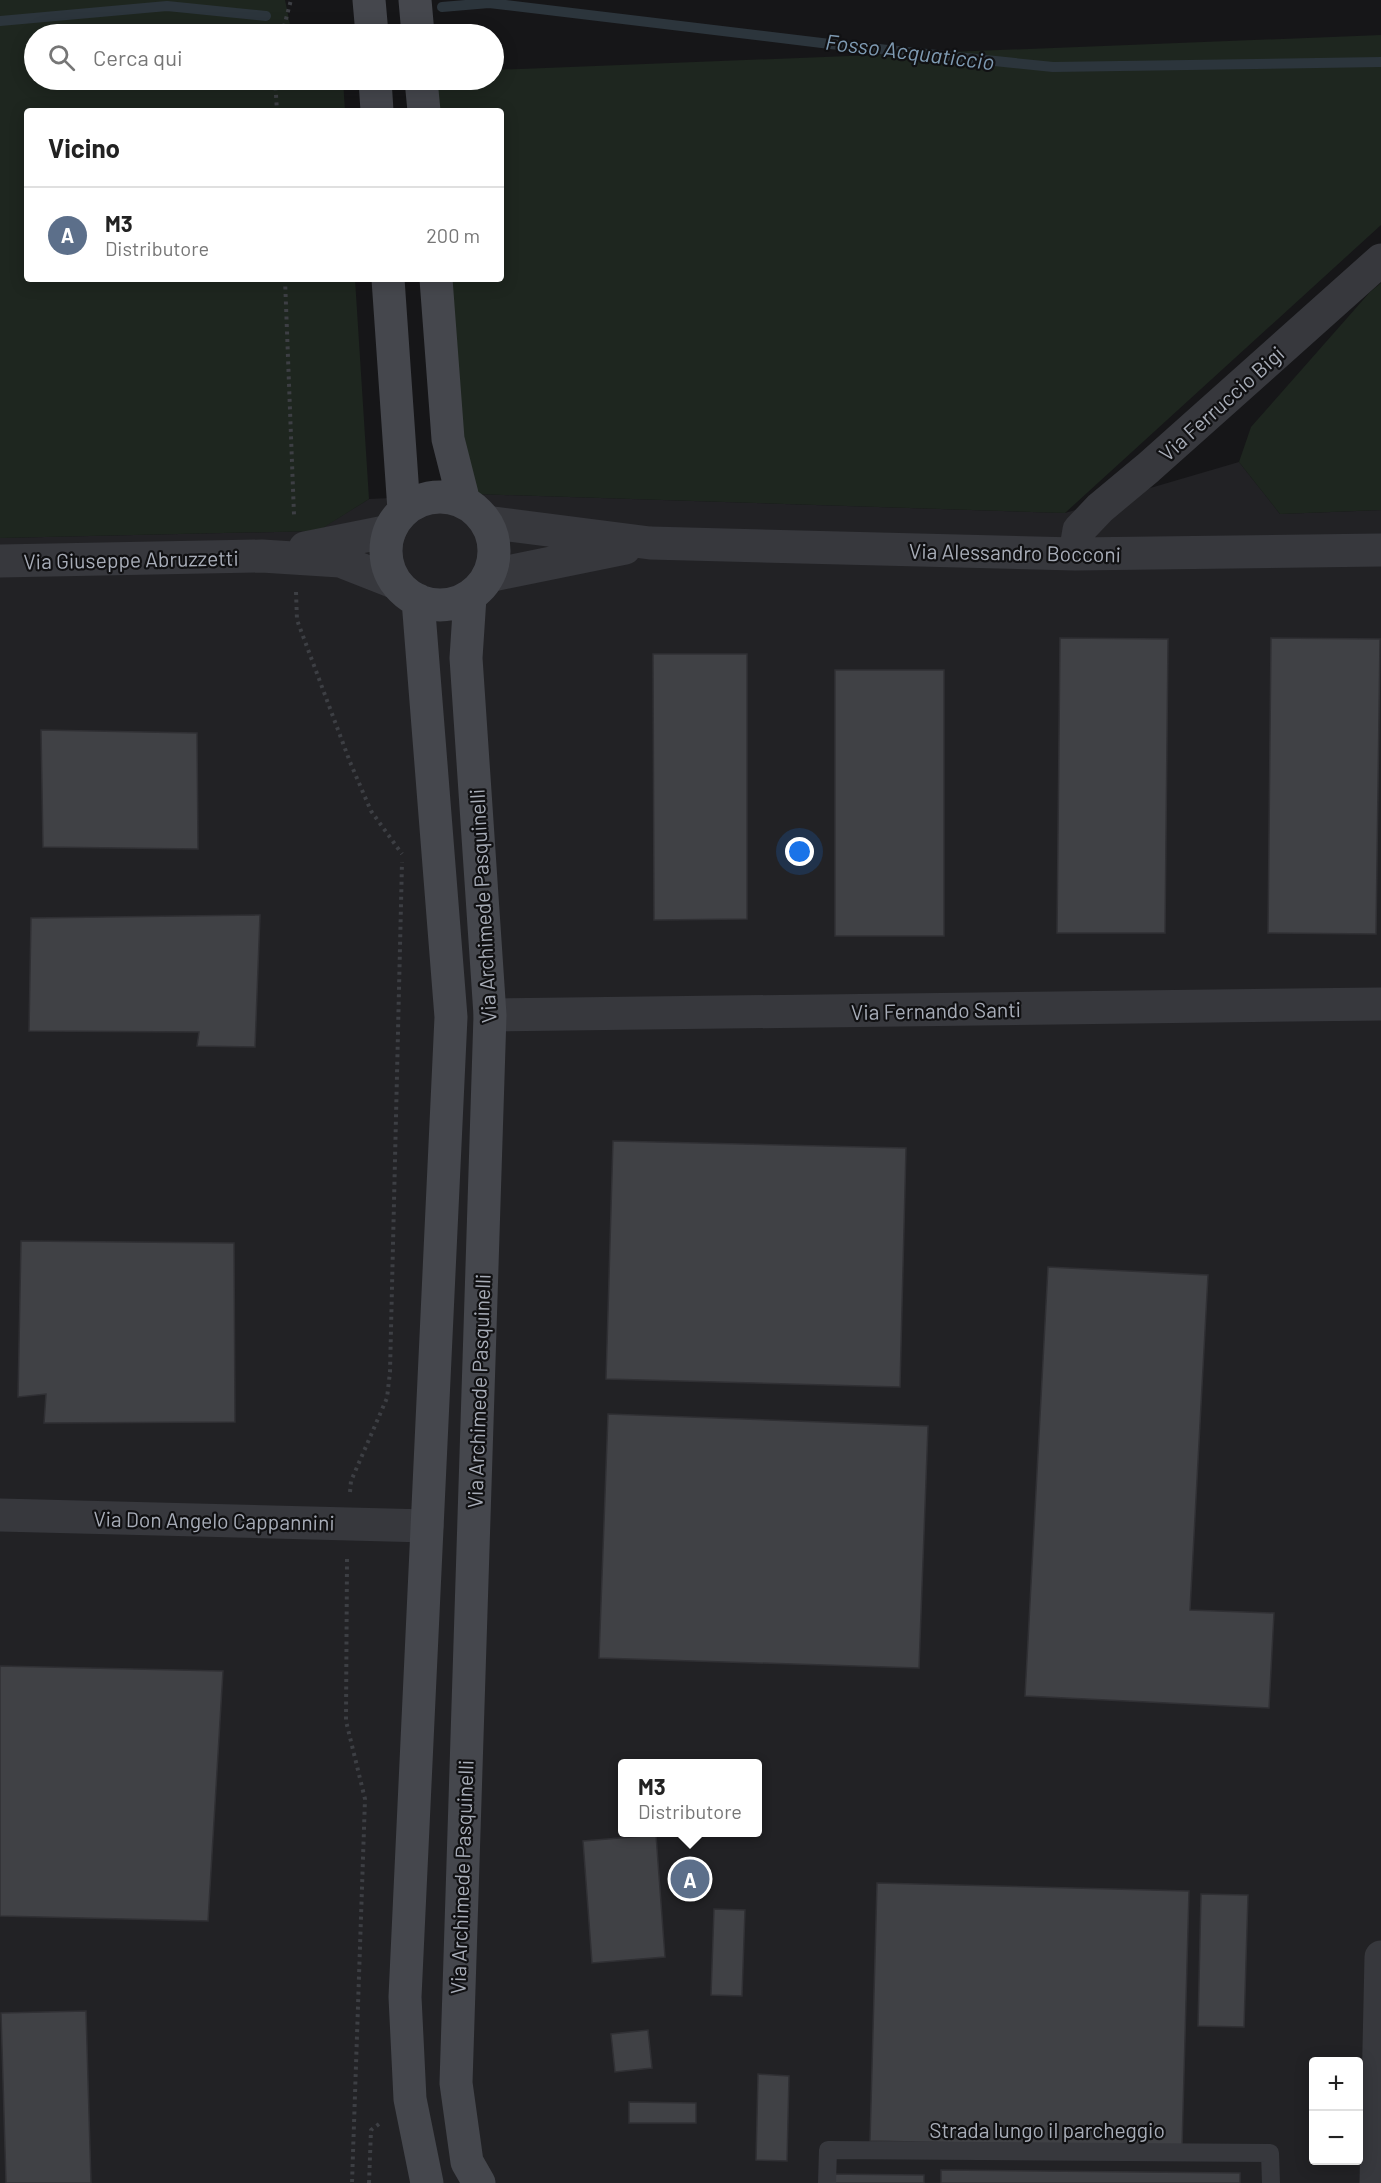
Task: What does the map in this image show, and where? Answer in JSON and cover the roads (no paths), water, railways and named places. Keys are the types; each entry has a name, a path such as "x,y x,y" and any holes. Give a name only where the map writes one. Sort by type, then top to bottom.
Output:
{"main road":[{"path":"369,0 371,24"},
{"path":"415,0 417,24"},
{"path":"376,90 377,108"},
{"path":"423,90 424,108"},
{"name":"Via Archimede Pasquinelli","path":"388,282 397,521 386,549 387,558 407,592 452,1017 405,1997 410,2099 427,2183"},
{"name":"Via Archimede Pasquinelli","path":"436,282 448,439 475,512 495,549 479,587 466,658 490,1015 456,2083 467,2162 479,2183"},
{"path":"397,521 418,502 433,498 449,497 475,512"},
{"path":"407,592 435,606 453,604 479,587"}],"street":[{"name":"Via Ferruccio Bigi","path":"1075,554 1079,530 1100,508 1381,260"},
{"name":"Via Alessandro Bocconi","path":"475,512 650,543 1075,554 1381,550"},
{"name":"Via Giuseppe Abruzzetti","path":"295,554 397,521"},
{"name":"Via Alessandro Bocconi","path":"479,587 650,543"},
{"name":"Via Giuseppe Abruzzetti","path":"0,561 295,554 340,561 407,592"},
{"name":"Via Fernando Santi","path":"490,1015 1381,1004"},
{"name":"Via Don Angelo Cappannini","path":"0,1515 428,1526"},
{"path":"1376,2183 1381,1957"}],"lane":[{"name":"Strada lungo il parcheggio","path":"827,2183 828,2150 840,2150 1269,2153 1271,2183"}],"waterway":[{"name":"Fosso Acquaticcio","path":"442,7 489,3 830,44 1053,67 1381,62"},
{"name":"Fosso Acquaticcio","path":"0,21 167,6 266,16"}],"place":[{"name":"M3","path":"690,1879"}]}
